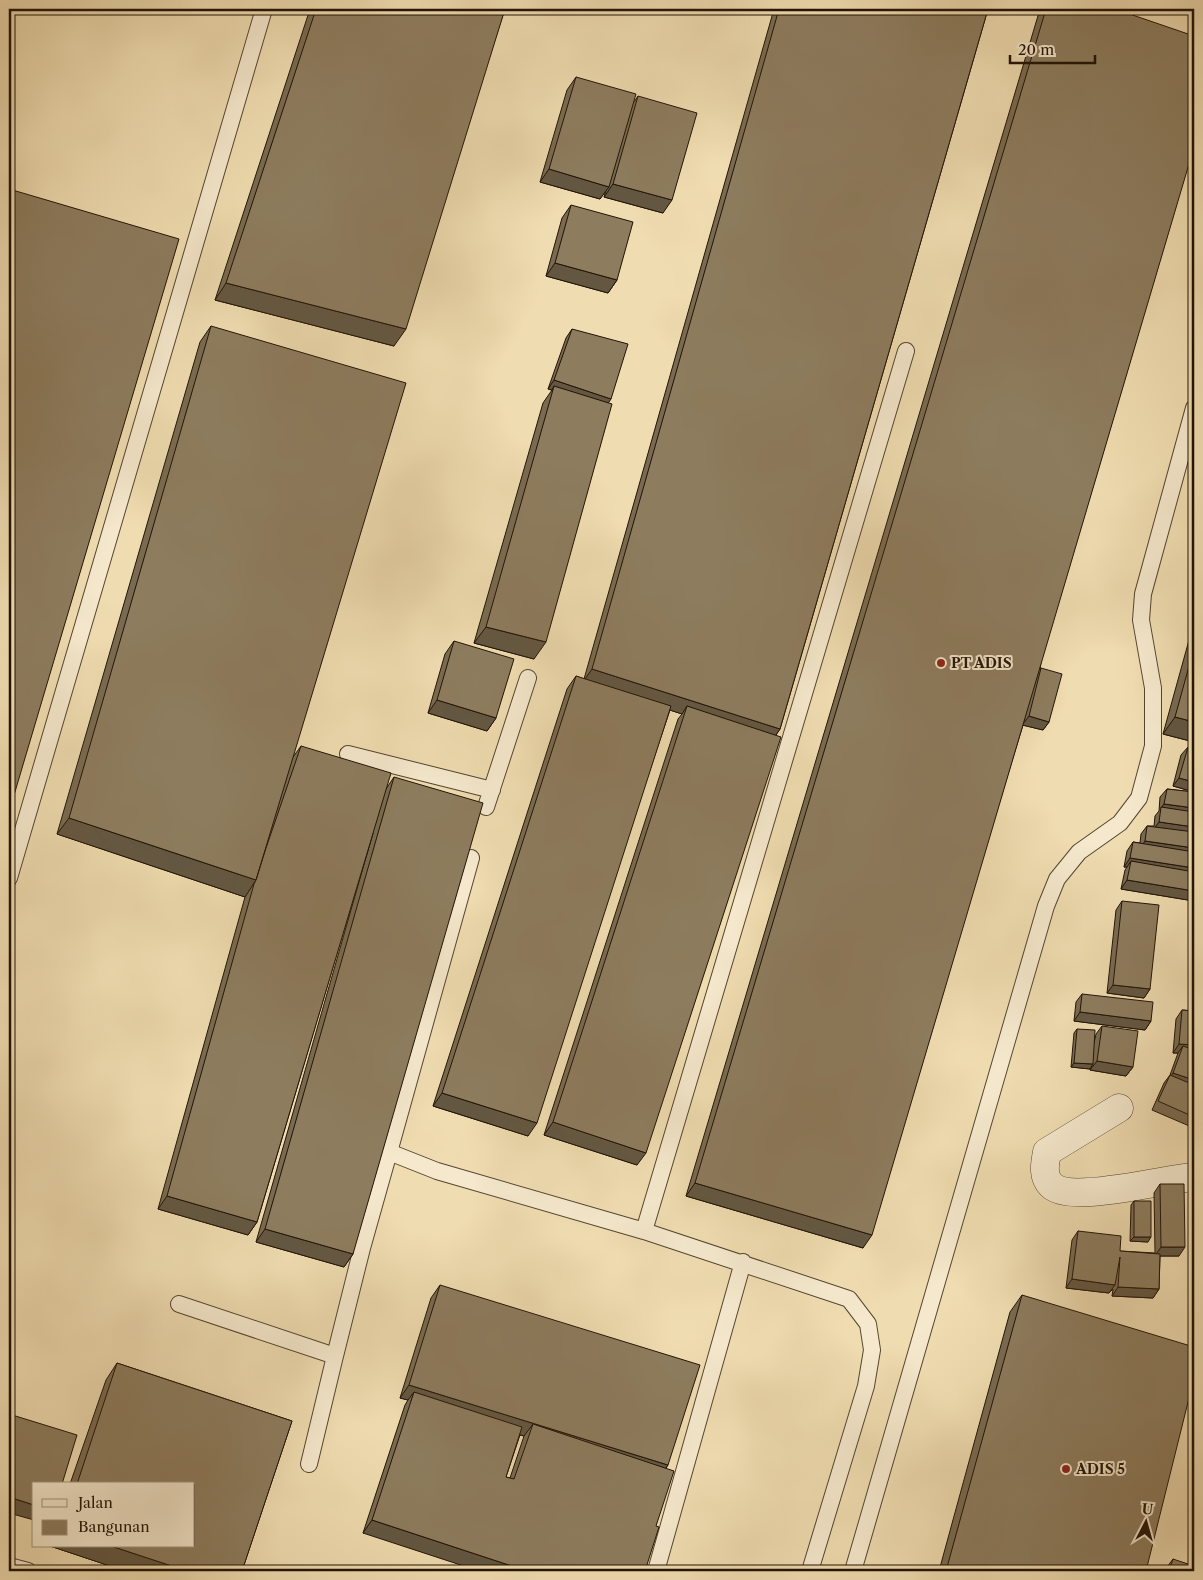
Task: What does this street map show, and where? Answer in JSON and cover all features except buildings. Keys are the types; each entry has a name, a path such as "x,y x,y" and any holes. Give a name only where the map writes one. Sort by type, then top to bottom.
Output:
{"street":[{"path":"1119,1108 1047,1152 1045,1174 1051,1185 1062,1190 1104,1192 1175,1177 1194,1177"}],"lane":[{"path":"10,869 264,9"},
{"path":"644,1231 906,351"},
{"path":"853,1571 1046,906 1057,879 1079,852 1120,822 1139,798 1152,746 1153,688 1141,620 1143,594 1194,408"},
{"path":"486,807 528,678"},
{"path":"348,754 492,790"},
{"path":"309,1464 362,1248 472,858"},
{"path":"389,1152 437,1172 644,1231 743,1262 849,1299 868,1324 872,1350 866,1386 810,1571"},
{"path":"656,1571 743,1262"},
{"path":"179,1304 335,1356"},
{"path":"9,1566 28,1571"}],"place":[{"name":"PT ADIS","path":"941,663"},
{"name":"ADIS 5","path":"1066,1469"}]}
